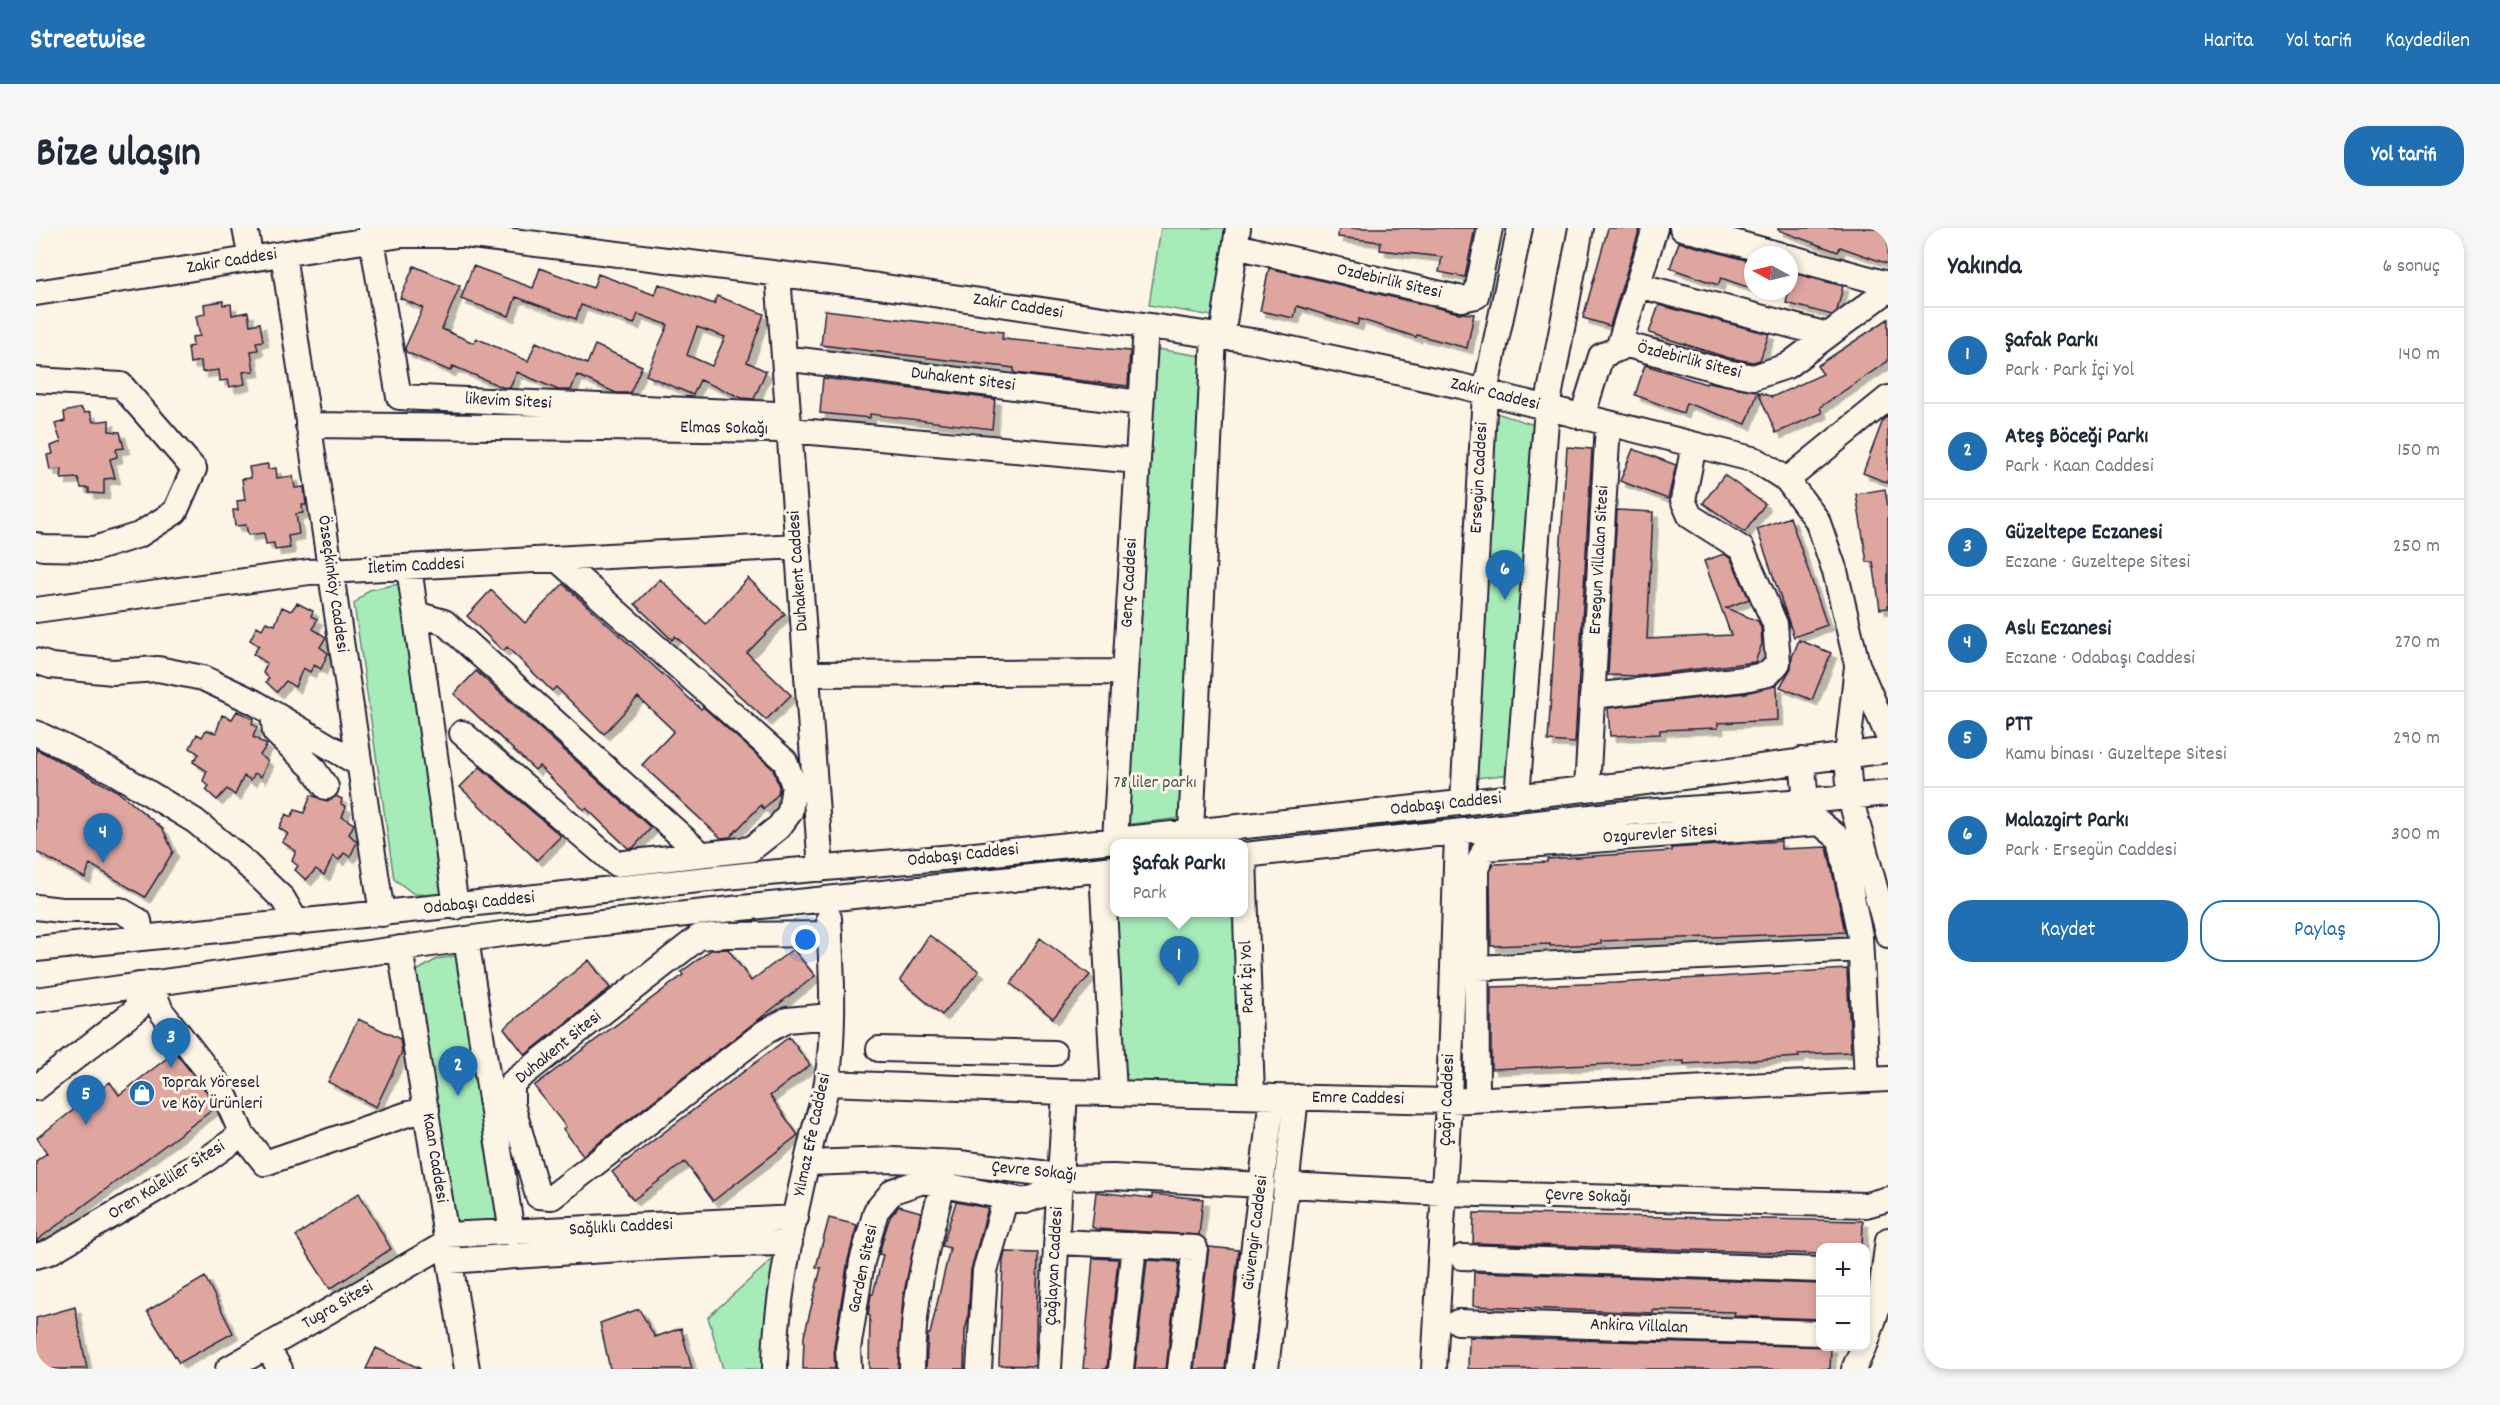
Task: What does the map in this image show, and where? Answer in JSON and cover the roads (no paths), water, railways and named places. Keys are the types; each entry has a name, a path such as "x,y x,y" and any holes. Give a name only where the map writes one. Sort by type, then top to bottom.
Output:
{"street":[{"path":"245,228 251,259"},
{"name":"Ozdebirlik Sitesi","path":"1237,237 1462,299 1476,296 1490,228"},
{"name":"Ersegün Caddesi","path":"1463,803 1485,392 1520,228"},
{"path":"1516,797 1547,408 1581,228"},
{"path":"1618,349 1655,228"},
{"path":"1682,228 1748,246"},
{"name":"Zakir Caddesi","path":"36,293 283,254 371,234 401,235 433,232 464,236 551,237 778,274 1259,342 1485,392 1756,460 1787,480 1817,519 1835,571 1857,664"},
{"name":"likevim Sitesi","path":"371,234 399,397 788,422"},
{"path":"1191,832 1218,336 1237,237"},
{"name":"Özseçkinköy Caddesi","path":"283,254 382,914"},
{"path":"1798,259 1888,284"},
{"name":"Duhakent Caddesi","path":"778,274 820,869"},
{"path":"1637,285 1828,335"},
{"name":"Özdebirlik Sitesi","path":"1582,417 1601,356 1627,345 1754,377 1787,366 1888,290"},
{"name":"Genç Caddesi","path":"1115,839 1146,326"},
{"name":"Duhakent Sitesi","path":"784,358 1141,403"},
{"path":"36,381 121,385 194,469 175,512 139,535 94,549 43,548 36,545"},
{"path":"1787,480 1888,398"},
{"name":"Elmas Sokağı","path":"308,425 788,422 1138,461"},
{"name":"Ersegun Villalan Sitesi","path":"1587,789 1608,424"},
{"path":"1592,696 1744,680 1768,674 1778,663 1775,624 1742,549 1690,516 1683,500 1694,445"},
{"name":"İletim Caddesi","path":"36,610 330,571 797,546"},
{"path":"462,733 616,864 751,849 779,827 790,812 794,786 785,761 557,559"},
{"path":"409,567 456,907"},
{"path":"416,614 444,622 701,854"},
{"path":"36,661 51,666 113,672 158,669 203,678 273,714 321,744 359,764"},
{"path":"1857,664 1888,736"},
{"path":"1857,664 1847,756 1850,797 1888,935"},
{"path":"807,674 1125,672"},
{"path":"273,714 275,732 312,767 326,787"},
{"path":"36,733 114,772 195,821 240,858 283,899 297,923"},
{"name":"Odabaşı Caddesi","path":"1124,839 1587,789 1888,750"},
{"path":"1802,760 1806,801"},
{"name":"Odabaşı Caddesi","path":"1248,856 1627,813 1888,793"},
{"name":"Ozgurevler Sitesi","path":"1477,1100 1476,869 1485,848 1820,823 1840,839 1860,949 1877,1080"},
{"name":"Çağrı Caddesi","path":"1434,1369 1449,1101 1457,832"},
{"name":"Odabaşı Caddesi","path":"36,949 1110,840"},
{"path":"1108,869 1114,1093"},
{"name":"Odabaşı Caddesi","path":"36,999 466,939 1108,869"},
{"name":"Yılmaz Efe Caddesi","path":"775,1369 775,1339 790,1243 827,1083 830,934 827,900"},
{"path":"36,907 61,910 120,910 139,921 142,938"},
{"name":"Park İçi Yol","path":"1248,909 1262,1096"},
{"name":"Duhakent Sitesi","path":"830,934 699,937 512,1083 512,1104 538,1196 552,1197 765,1032 787,1020 830,1016"},
{"path":"466,939 512,1233"},
{"name":"Kaan Caddesi","path":"400,948 467,1369"},
{"path":"1476,968 1860,949"},
{"path":"36,1088 137,1010 144,984"},
{"path":"144,984 161,1011 222,1089 242,1134"},
{"path":"879,1049 1054,1053"},
{"path":"953,1088 957,1051"},
{"name":"Emre Caddesi","path":"827,1083 1065,1092 1449,1101 1877,1080"},
{"name":"Çağlayan Caddesi","path":"1049,1369 1065,1092"},
{"name":"Güvengir Caddesi","path":"1239,1369 1262,1185 1262,1096"},
{"name":"Güvengir Caddesi","path":"1266,1369 1296,1097"},
{"name":"Oren Kaleliler Sitesi","path":"36,1256 50,1252 206,1160 242,1134 265,1163 408,1114 427,1110"},
{"name":"Çevre Sokağı","path":"807,1163 892,1160 959,1163 1041,1173 1060,1183 1113,1177 1262,1185"},
{"name":"Garden Sitesi","path":"849,1369 848,1349 862,1262 876,1211 893,1191 923,1181 1025,1201 1060,1183"},
{"path":"912,1369 912,1331 928,1240 943,1185"},
{"name":"Çevre Sokağı","path":"1287,1185 1444,1194 1866,1205 1888,1199"},
{"path":"979,1369 985,1271 1006,1197"},
{"name":"Sağlıklı Caddesi","path":"448,1247 512,1233 796,1218"},
{"path":"1870,1336 1884,1309 1875,1271 1888,1240"},
{"path":"1057,1242 1195,1248 1180,1369"},
{"name":"Sağlıklı Caddesi","path":"448,1247 790,1243"},
{"path":"1121,1369 1134,1245"},
{"name":"Tugra Sitesi","path":"228,1369 448,1247"},
{"path":"1462,1257 1816,1269"},
{"name":"Ankira Villalan","path":"1458,1322 1816,1333"},
{"path":"267,1347 280,1369"}],"place":[{"name":"Malazgirt Parkı","path":"1505,600"},
{"name":"Aslı Eczanesi","path":"103,863"},
{"name":"Şafak Parkı","path":"1179,986"},
{"name":"Güzeltepe Eczanesi","path":"171,1068"},
{"name":"Toprak Yöresel ve Köy Ürünleri","path":"142,1093"},
{"name":"Ateş Böceği Parkı","path":"458,1096"},
{"name":"PTT","path":"86,1125"}],"park label":[{"name":"78 liler parkı","path":"1155,783"}]}
